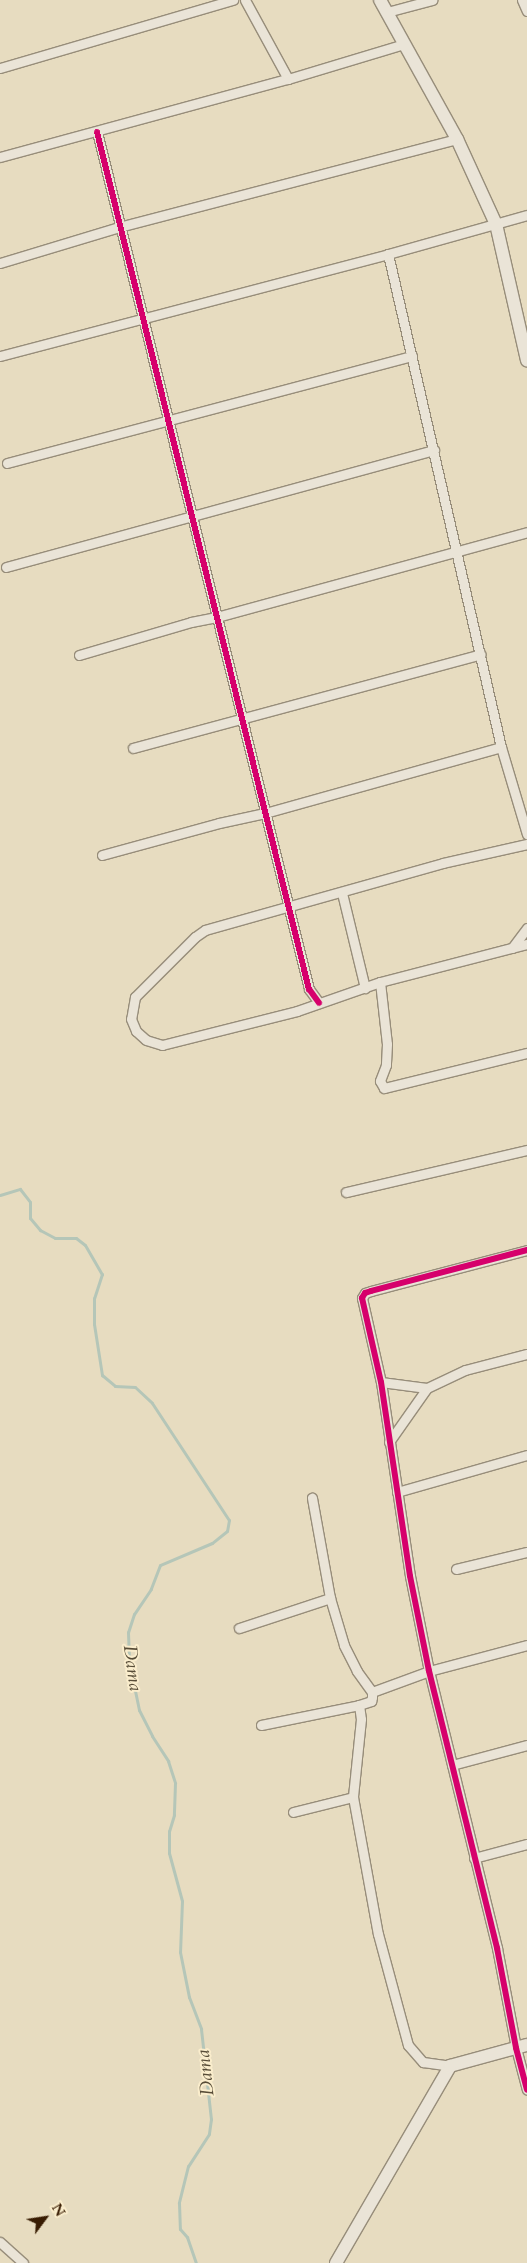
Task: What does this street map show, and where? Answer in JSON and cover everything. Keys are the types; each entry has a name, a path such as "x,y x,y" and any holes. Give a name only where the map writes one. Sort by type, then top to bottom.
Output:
{"street":[{"path":"0,68 233,0"},
{"path":"245,0 288,79"},
{"path":"380,0 457,140 496,224 527,361"},
{"path":"387,12 432,0"},
{"path":"522,0 527,11"},
{"path":"0,156 97,132 288,79 404,44"},
{"path":"97,132 119,227 144,318 167,421 193,515 217,617 244,718 265,814 309,989 319,1003"},
{"path":"0,263 119,227 457,140"},
{"path":"0,356 388,254 527,215"},
{"path":"388,254 501,747 527,834"},
{"path":"7,463 412,356"},
{"path":"6,567 434,450"},
{"path":"79,655 191,622 217,617 457,553 527,532"},
{"path":"134,748 481,654"},
{"path":"102,855 219,823 265,814 501,747"},
{"path":"527,844 443,863 342,893 205,930 195,937 135,997 131,1019 136,1031 146,1040 162,1045 319,1003 380,982 527,944"},
{"path":"342,893 365,988"},
{"path":"512,948 527,928"},
{"path":"380,982 387,1044 386,1065 380,1081 384,1088 527,1053"},
{"path":"346,1192 527,1150"},
{"path":"527,1250 365,1294 362,1298 380,1382 410,1576 429,1671 521,2046 527,2090"},
{"path":"389,1442 427,1388 465,1370 527,1354"},
{"path":"380,1382 427,1388"},
{"path":"398,1492 527,1455"},
{"path":"312,1498 330,1598 344,1645 357,1672 372,1692"},
{"path":"456,1569 527,1552"},
{"path":"239,1628 330,1598"},
{"path":"372,1692 429,1671 527,1645"},
{"path":"261,1725 359,1705 370,1700 372,1692"},
{"path":"359,1705 361,1719 353,1797 378,1934 408,2045 423,2062 450,2066 521,2046"},
{"path":"452,1765 527,1745"},
{"path":"292,1812 353,1797"},
{"path":"474,1858 527,1844"},
{"path":"336,2263 450,2066"},
{"path":"0,2242 23,2263"}],"waterway":[{"name":"Dama","path":"0,1195 20,1189 30,1202 30,1218 40,1230 55,1238 76,1238 85,1245 102,1274 94,1298 94,1324 102,1375 115,1386 135,1387 152,1403 229,1520 227,1531 212,1543 160,1565 151,1589 134,1614 128,1632 129,1662 139,1710 152,1736 168,1761 175,1783 174,1815 169,1831 169,1853 182,1901 180,1952 189,1997 201,2029 211,2119 209,2134 188,2166 179,2203 180,2229 187,2237 196,2263"}],"cycle path":[{"path":"97,132 309,989 319,1003"},
{"path":"527,1250 371,1291 365,1293 362,1298 381,1382 410,1576 429,1671 497,1948 516,2048 527,2090"}]}
